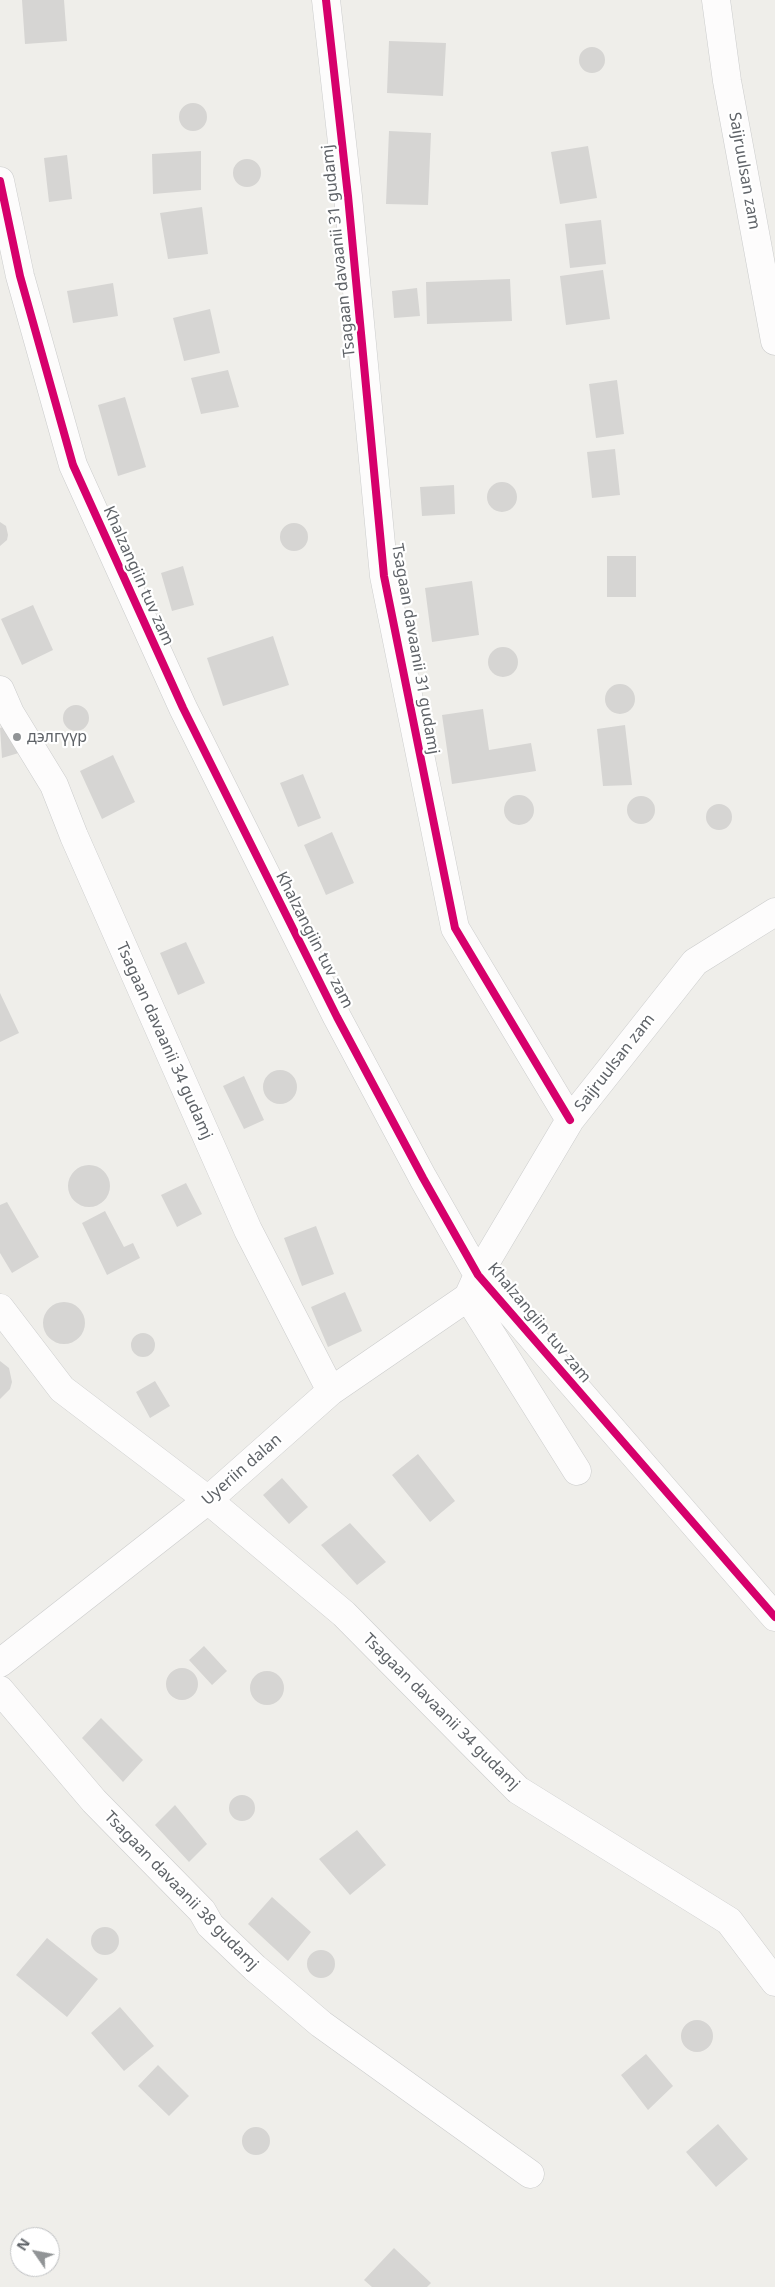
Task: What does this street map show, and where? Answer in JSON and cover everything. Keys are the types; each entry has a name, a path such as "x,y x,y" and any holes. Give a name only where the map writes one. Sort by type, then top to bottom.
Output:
{"street":[{"name":"Tsagaan davaanii 31 gudamj","path":"326,0 349,206 384,576 455,928 570,1120"},
{"name":"Saijruulsan zam","path":"716,0 727,81 775,341"},
{"name":"Khalzangiin tuv zam","path":"0,181 20,276 73,465 183,708 324,990 423,1178 473,1286 775,1617"},
{"name":"Tsagaan davaanii 34 gudamj","path":"0,690 10,713 54,785 74,836 248,1230 332,1391"},
{"name":"Saijruulsan zam","path":"473,1286 570,1120 695,962 775,912"},
{"name":"Uyeriin dalan","path":"0,1663 208,1500 332,1391 473,1286"},
{"path":"473,1286 577,1471"},
{"name":"Tsagaan davaanii 34 gudamj","path":"0,1308 62,1389 208,1500 344,1614 518,1790 730,1921 775,1982"},
{"name":"Tsagaan davaanii 38 gudamj","path":"0,1690 94,1801 202,1911 210,1925 255,1968 321,2024 530,2174"}],"building":[{"path":"22,0 64,0 67,41 25,44"},
{"path":"389,41 446,43 443,96 387,93"},
{"path":"592,47 601,51 605,60 601,69 592,73 583,69 579,60 583,51"},
{"path":"193,103 203,107 207,117 203,127 193,131 183,127 179,117 183,107"},
{"path":"389,131 431,133 428,205 386,204"},
{"path":"588,146 597,198 560,204 551,152"},
{"path":"201,151 201,190 153,194 152,154"},
{"path":"67,155 72,199 49,202 44,158"},
{"path":"247,159 257,163 261,173 257,183 247,187 237,183 233,173 237,163"},
{"path":"202,207 208,254 168,259 160,213"},
{"path":"601,220 606,264 570,268 565,224"},
{"path":"603,270 610,319 566,325 560,276"},
{"path":"510,279 512,321 427,324 426,282"},
{"path":"113,283 118,316 73,323 67,291"},
{"path":"417,288 420,316 394,318 392,291"},
{"path":"210,309 220,353 184,361 173,318"},
{"path":"228,370 239,407 201,414 191,378"},
{"path":"617,380 624,434 596,438 589,384"},
{"path":"125,397 146,467 118,476 98,405"},
{"path":"615,449 620,495 592,498 587,452"},
{"path":"502,482 512,487 517,497 512,507 502,512 492,507 487,497 492,487"},
{"path":"454,485 455,514 422,516 420,487"},
{"path":"0,522 6,526 8,535 7,540 0,546"},
{"path":"294,523 304,527 308,537 304,547 294,551 284,547 280,537 284,527"},
{"path":"607,556 636,556 636,597 607,597"},
{"path":"183,566 194,605 172,611 161,573"},
{"path":"472,581 479,635 432,642 425,588"},
{"path":"33,605 53,650 22,665 1,619"},
{"path":"273,636 289,685 223,706 207,658"},
{"path":"503,647 513,652 518,662 513,672 503,677 493,672 488,662 493,652"},
{"path":"620,684 630,689 635,699 630,709 620,714 610,709 605,699 610,689"},
{"path":"76,705 85,709 89,718 85,727 76,731 67,727 63,718 67,709"},
{"path":"483,709 489,750 531,743 536,771 452,784 442,715"},
{"name":"дэлгүүр","path":"25,719 22,752 2,758 0,728"},
{"path":"625,725 632,785 603,786 597,729"},
{"path":"113,755 135,802 102,819 80,771"},
{"path":"303,774 321,818 298,827 280,783"},
{"path":"519,795 530,799 534,810 530,821 519,825 508,821 504,810 508,799"},
{"path":"641,796 651,800 655,810 651,820 641,824 631,820 627,810 631,800"},
{"path":"719,804 728,808 732,817 728,826 719,830 710,826 706,817 710,808"},
{"path":"332,832 354,883 326,895 304,845"},
{"path":"186,942 205,983 178,995 160,953"},
{"path":"0,993 19,1033 0,1042"},
{"path":"280,1070 287,1071 292,1075 296,1080 296,1094 292,1099 287,1103 280,1104 273,1103 268,1099 264,1094 263,1087 264,1080 268,1075 273,1071"},
{"path":"244,1076 264,1120 244,1129 223,1086"},
{"path":"93,1165 101,1168 107,1174 110,1186 107,1198 101,1204 85,1207 77,1204 71,1198 68,1182 71,1174 77,1168"},
{"path":"186,1183 202,1214 177,1227 161,1195"},
{"path":"7,1202 39,1257 12,1273 0,1253 0,1205"},
{"path":"105,1211 124,1247 133,1243 140,1258 107,1275 82,1223"},
{"path":"316,1226 334,1274 302,1286 284,1238"},
{"path":"345,1292 362,1331 328,1347 311,1307"},
{"path":"68,1302 76,1305 82,1311 85,1323 82,1335 76,1341 60,1344 52,1341 46,1335 43,1319 46,1311 52,1305"},
{"path":"143,1333 151,1337 155,1345 151,1353 143,1357 135,1353 131,1345 135,1337"},
{"path":"0,1361 9,1368 12,1382 10,1389 0,1399"},
{"path":"155,1381 170,1406 150,1418 136,1392"},
{"path":"418,1454 455,1501 430,1522 392,1475"},
{"path":"282,1478 308,1507 289,1524 263,1495"},
{"path":"350,1523 386,1562 357,1585 321,1545"},
{"path":"204,1646 227,1671 212,1685 189,1660"},
{"path":"182,1668 194,1672 198,1684 194,1696 182,1700 170,1696 166,1684 170,1672"},
{"path":"267,1671 279,1676 284,1688 279,1700 267,1705 255,1700 250,1688 255,1676"},
{"path":"101,1718 143,1760 123,1782 82,1738"},
{"path":"242,1795 251,1799 255,1808 251,1817 242,1821 233,1817 229,1808 233,1799"},
{"path":"175,1805 207,1844 189,1862 155,1825"},
{"path":"357,1830 386,1865 350,1895 319,1859"},
{"path":"272,1897 311,1932 288,1961 248,1924"},
{"path":"105,1927 115,1931 119,1941 115,1951 105,1955 95,1951 91,1941 95,1931"},
{"path":"47,1938 98,1979 67,2017 16,1975"},
{"path":"321,1950 331,1954 335,1964 331,1974 321,1978 311,1974 307,1964 311,1954"},
{"path":"120,2007 154,2046 124,2071 91,2033"},
{"path":"697,2020 708,2025 713,2036 708,2047 697,2052 686,2047 681,2036 686,2025"},
{"path":"646,2054 673,2086 648,2110 621,2075"},
{"path":"158,2065 189,2096 169,2116 138,2086"},
{"path":"718,2124 748,2159 716,2187 686,2152"},
{"path":"256,2127 266,2131 270,2141 266,2151 256,2155 246,2151 242,2141 246,2131"},
{"path":"394,2248 431,2283 427,2287 372,2287 364,2280"}],"cycle path":[{"path":"326,0 348,196 384,576 455,928 570,1120"},
{"path":"0,181 20,276 73,465 183,708 337,1017 423,1178 478,1275 775,1617"}],"place":[{"name":"дэлгүүр","path":"17,737"}]}
